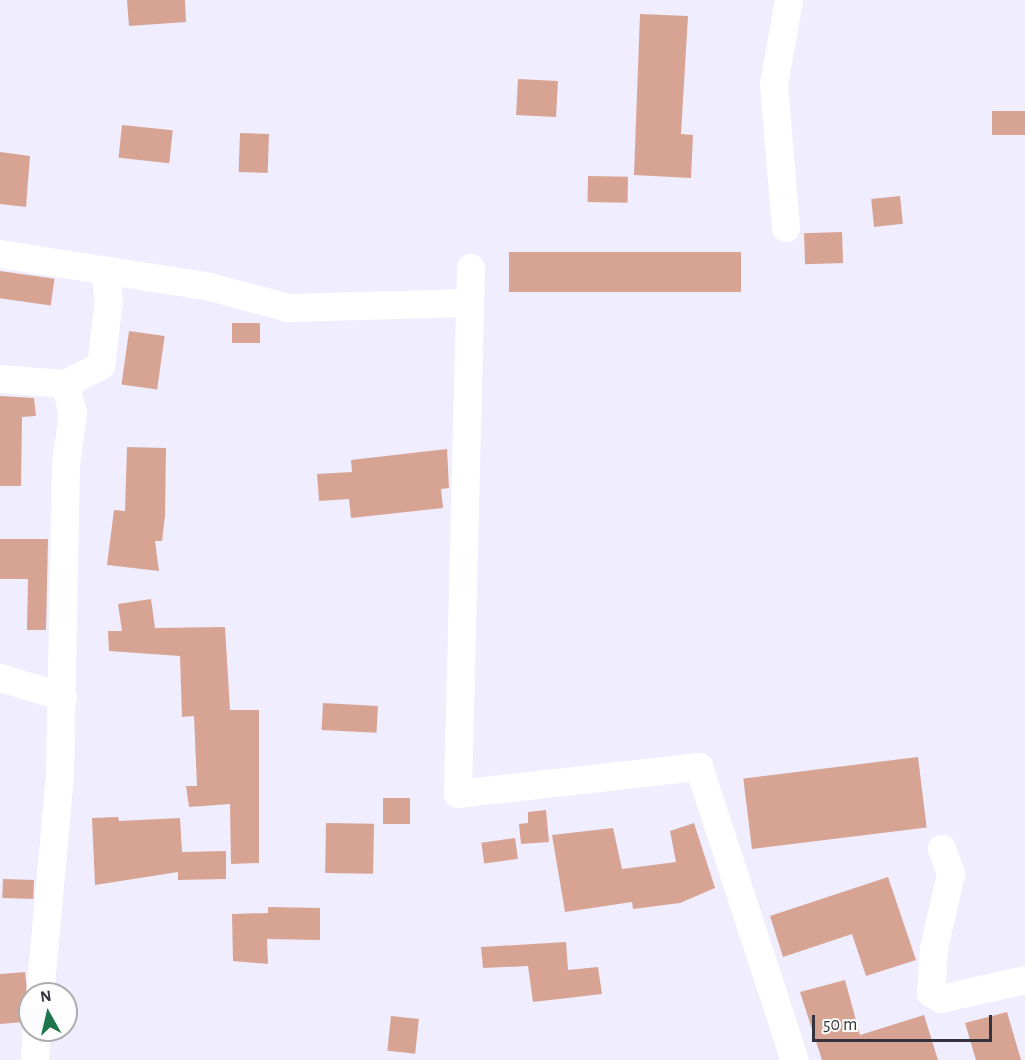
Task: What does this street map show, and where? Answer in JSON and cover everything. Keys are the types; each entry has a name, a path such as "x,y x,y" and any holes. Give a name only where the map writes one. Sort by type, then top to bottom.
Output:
{"street":[{"path":"786,228 774,86 789,0"},
{"path":"0,254 210,287 288,308 471,303"},
{"path":"471,268 458,794 699,767 795,1060"},
{"path":"0,379 66,384 101,366 109,301 105,272"},
{"path":"41,982 63,697 66,464 73,439 66,384"},
{"path":"0,678 63,697"},
{"path":"942,849 951,874 934,950 931,993 940,999 1025,980"},
{"path":"35,1060 37,1042"}],"building":[{"path":"127,0 185,0 186,22 129,26"},
{"path":"640,14 688,16 681,134 693,135 691,178 634,175"},
{"path":"518,79 558,81 556,117 516,115"},
{"path":"992,111 1025,111 1025,135 992,135"},
{"path":"122,125 173,130 169,163 119,158"},
{"path":"240,133 269,134 268,173 239,172"},
{"path":"0,152 30,156 26,207 0,204"},
{"path":"588,176 628,177 628,203 588,202"},
{"path":"900,196 903,224 874,227 871,199"},
{"path":"842,232 843,263 805,264 804,233"},
{"path":"509,252 741,252 741,292 509,292"},
{"path":"0,271 54,279 51,305 0,298"},
{"path":"232,323 260,323 260,343 232,343"},
{"path":"129,331 165,336 157,389 121,384"},
{"path":"0,396 34,398 36,416 22,417 21,486 0,486"},
{"path":"127,447 166,448 165,516 162,541 155,541 159,571 107,565 114,510 125,511"},
{"path":"447,449 449,488 441,489 443,508 351,518 349,499 319,501 317,474 352,472 351,460"},
{"path":"0,539 48,539 46,630 27,630 28,579 0,579"},
{"path":"151,599 155,628 225,627 230,710 259,710 259,863 231,864 230,804 189,807 186,786 197,786 194,716 182,717 180,656 109,651 108,631 122,631 118,604"},
{"path":"323,703 378,706 377,733 322,730"},
{"path":"918,757 927,827 752,849 743,778"},
{"path":"383,798 410,798 410,824 383,824"},
{"path":"546,810 549,842 521,844 519,824 528,823 528,812"},
{"path":"118,817 119,821 180,818 182,852 226,851 226,879 178,880 178,872 95,885 92,818"},
{"path":"326,823 374,824 373,874 325,873"},
{"path":"694,823 715,888 680,903 633,909 632,902 565,912 552,835 613,828 622,869 676,862 670,831"},
{"path":"515,838 518,859 484,864 481,843"},
{"path":"888,877 916,960 866,976 852,934 783,957 770,916"},
{"path":"3,879 34,880 33,899 2,898"},
{"path":"268,907 320,908 320,940 267,939 268,964 233,961 232,914 268,913"},
{"path":"566,942 568,970 598,967 602,994 533,1002 528,966 483,968 481,947"},
{"path":"25,972 26,982 18,982 18,1022 0,1024 0,974"},
{"path":"845,980 860,1035 924,1015 938,1060 822,1060 800,992"},
{"path":"1007,1012 1021,1060 976,1060 965,1023"},
{"path":"391,1016 419,1019 415,1054 387,1051"}]}
